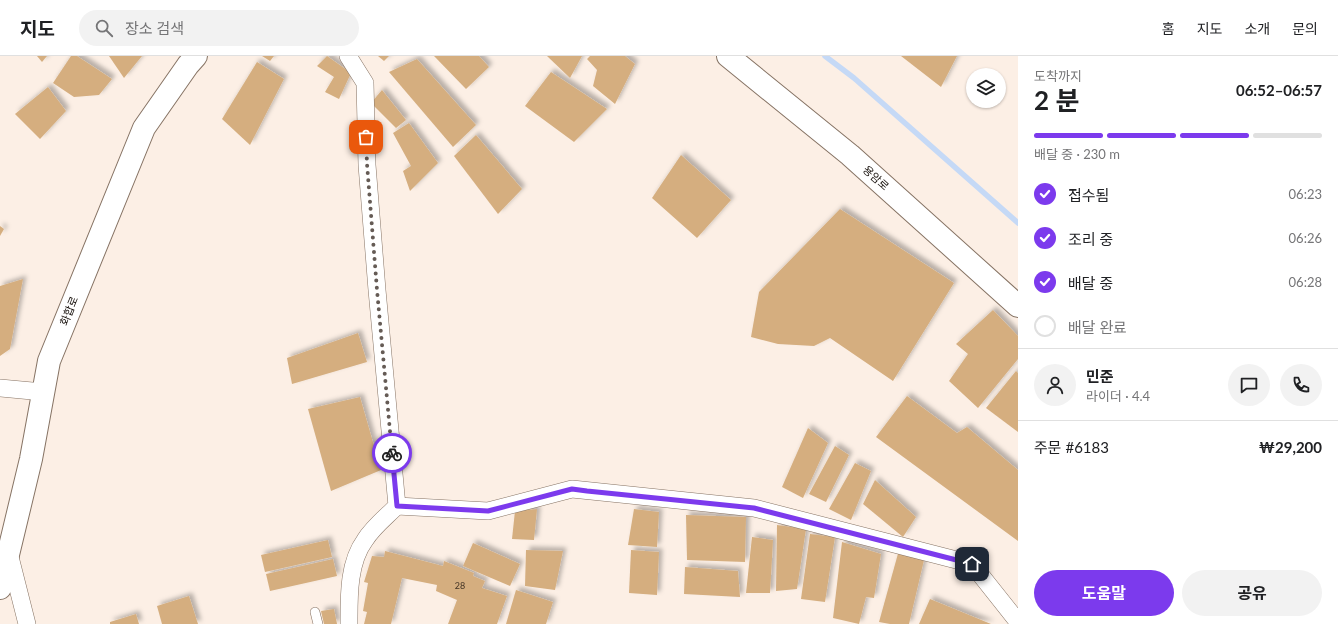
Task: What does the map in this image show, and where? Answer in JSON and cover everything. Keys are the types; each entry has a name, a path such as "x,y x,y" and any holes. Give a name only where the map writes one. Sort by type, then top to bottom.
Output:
{"main road":[{"name":"화합로","path":"0,588 31,458 49,361 144,128 188,65 196,56"},
{"name":"용암로","path":"728,56 850,155 1018,306"}],"street":[{"path":"348,56 365,82 367,164 397,506"},
{"path":"0,388 43,392"},
{"path":"348,624 353,568 357,554 363,541 371,531 397,506 488,511 572,489 754,508 972,564 1018,622"},
{"path":"8,552 27,624"}],"lane":[{"path":"315,612 318,624"}],"building":[{"path":"37,56 47,56 42,62"},
{"path":"71,56 77,56 112,79 99,95 74,97 53,83"},
{"path":"109,56 142,56 124,78"},
{"path":"262,56 274,56 270,61"},
{"path":"327,56 351,73 339,99 325,92 334,77 317,66"},
{"path":"378,56 389,56 384,61"},
{"path":"434,56 479,56 489,67 466,89"},
{"path":"547,56 582,56 570,78"},
{"path":"590,56 625,56 635,64 615,104 593,86 597,70 587,59"},
{"path":"901,56 957,56 941,87"},
{"path":"417,59 476,125 453,147 389,72"},
{"path":"257,62 284,79 250,145 222,119"},
{"path":"551,72 607,109 574,142 525,106"},
{"path":"48,87 66,111 40,139 15,114"},
{"path":"382,90 406,120 396,128 371,103"},
{"path":"409,123 438,163 410,191 403,171 411,166 393,133"},
{"path":"476,135 522,189 498,214 454,156"},
{"path":"681,155 731,200 697,238 652,198"},
{"path":"840,209 954,283 893,381 830,338 814,346 778,344 751,337 759,292"},
{"path":"0,226 4,229 0,236"},
{"path":"23,279 10,349 0,356 0,286"},
{"path":"993,310 1018,336 1018,359 978,408 949,381 968,354 956,344"},
{"path":"358,333 367,362 292,384 287,358"},
{"path":"1016,371 1018,373 1018,432 986,408"},
{"path":"907,396 957,433 967,427 1018,470 1018,541 876,437"},
{"path":"360,397 381,470 331,491 308,409"},
{"path":"808,428 828,443 803,498 782,487"},
{"path":"835,446 849,455 826,502 809,494"},
{"path":"855,463 871,471 851,520 829,509"},
{"path":"875,480 916,517 903,537 863,504"},
{"path":"537,509 534,540 512,539 515,511"},
{"path":"634,509 659,512 657,547 628,545"},
{"path":"686,515 746,517 745,562 687,560"},
{"path":"777,525 806,529 797,589 776,591"},
{"path":"810,534 835,537 825,602 801,599"},
{"path":"752,537 773,540 770,593 746,593"},
{"path":"328,540 332,557 265,572 261,555"},
{"path":"842,542 881,554 874,598 866,597 859,624 833,618"},
{"path":"473,543 520,564 510,586 463,566"},
{"path":"526,550 563,551 555,590 525,586"},
{"path":"631,550 659,552 657,595 629,593"},
{"path":"899,550 924,560 909,624 890,624 879,622"},
{"path":"385,551 443,566 444,561 474,573 473,576 485,581 482,588 507,596 497,624 448,624 457,600 436,591 437,585 402,578 391,624 364,624 367,612 363,611 368,583 364,582 372,556 384,557"},
{"path":"333,559 337,576 270,591 266,574"},
{"path":"685,567 738,571 740,597 684,594"},
{"path":"516,590 553,602 546,624 506,624"},
{"path":"189,596 198,624 162,624 157,606"},
{"path":"930,599 991,624 919,624"},
{"path":"334,609 337,624 324,624 321,611"},
{"path":"136,614 139,624 110,624 110,622"}],"waterway":[{"path":"825,56 854,78 1018,223"}],"way so far":[{"path":"366,137 377,290 392,453"}],"route":[{"path":"392,453 397,506 488,511 572,489 754,508 972,564"}]}
